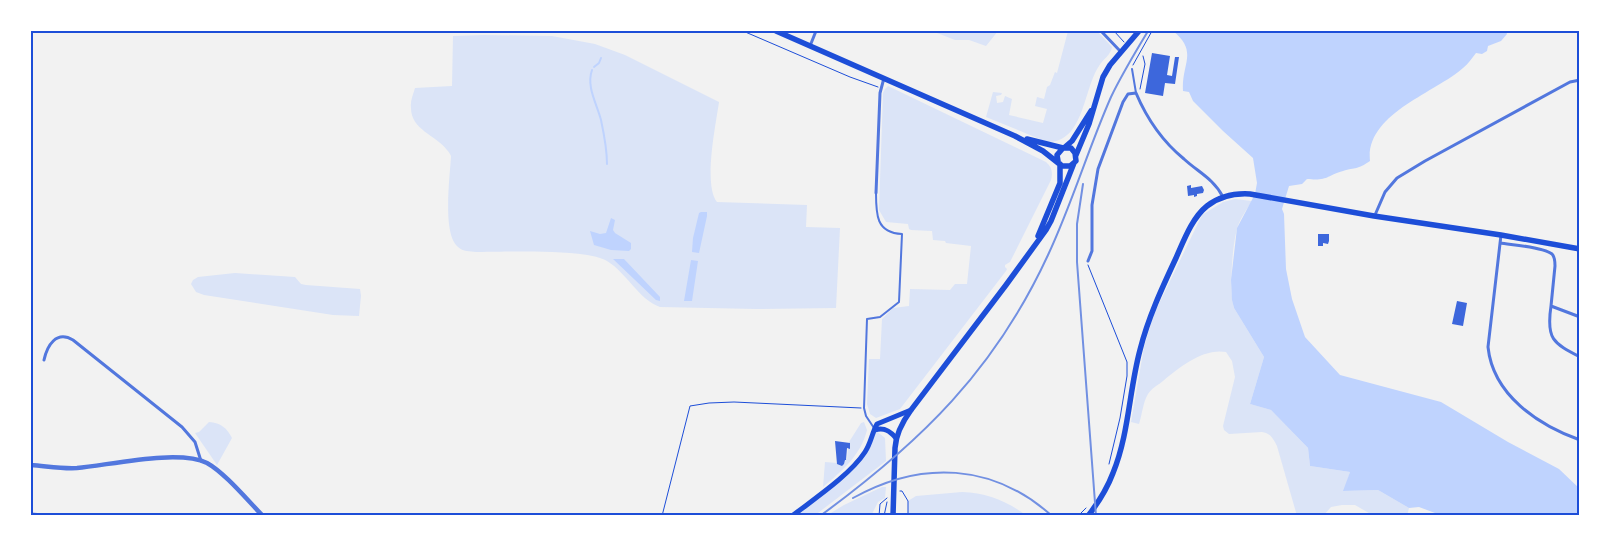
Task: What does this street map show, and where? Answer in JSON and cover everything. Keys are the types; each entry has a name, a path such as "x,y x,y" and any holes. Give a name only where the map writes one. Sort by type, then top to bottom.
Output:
{"main road":[{"path":"776,31 952,110 1016,136 1067,167 1074,163"},
{"path":"894,516 890,502 896,438 911,410 1006,285 1051,221 1086,132 1103,77 1110,65 1139,31"},
{"path":"1035,242 1060,183 1057,155 1072,141 1093,107"},
{"path":"1016,136 1074,150 1076,155"},
{"path":"1088,515 1102,496 1119,456 1126,429 1139,351 1151,312 1185,238 1197,217 1207,206 1223,197 1241,194 1254,195 1580,249"},
{"path":"792,516 836,481 862,457 870,443 874,430 880,422 911,410"},
{"path":"874,430 886,430 896,438"}],"street":[{"path":"810,46 816,31"},
{"path":"1101,31 1121,53"},
{"path":"876,193 881,88 884,78"},
{"path":"1374,216 1385,192 1397,178 1553,92 1580,80"},
{"path":"1088,261 1092,251 1092,205 1098,170 1123,102 1128,94 1136,93 1143,110 1154,127 1183,159 1214,183 1223,197"},
{"path":"1501,235 1488,347 1492,366 1502,386 1518,405 1546,425 1580,440"},
{"path":"1500,243 1544,250 1552,255 1555,266 1549,324 1555,342 1580,357"},
{"path":"1551,306 1580,317"},
{"path":"44,360 47,349 53,341 62,337 73,340 182,427 195,442 201,461"},
{"path":"31,465 67,468 165,458 184,458 201,461 218,471 263,516"},
{"path":"31,514 56,516"}],"lane":[{"path":"1132,69 1136,93"},
{"path":"874,430 864,408 867,319 880,317 899,302 902,234 886,231 882,226 876,210 876,193"}],"path":[{"path":"743,31 850,77 881,88"},
{"path":"1114,31 1124,42"},
{"path":"1132,69 1135,60 1152,31"},
{"path":"1136,93 1141,88 1145,69 1145,60 1142,56"},
{"path":"1088,261 1089,268 1126,356 1128,368 1120,418 1108,467"},
{"path":"662,516 690,406 734,402 864,408"},
{"path":"905,493 909,504 908,516"},
{"path":"879,516 879,508 882,501"},
{"path":"884,516 890,502"},
{"path":"1078,516 1088,506"}],"shaded area":[{"path":"932,31 998,31 986,46 969,40 955,40"},
{"path":"1068,31 1097,31 1112,47 1094,76 1081,113 1068,134 1059,140 1047,142 986,117 993,92 1002,93 996,96 997,103 1003,102 1005,96 1012,99 1009,115 1043,123 1047,109 1035,106 1037,97 1044,99 1047,87 1050,85 1055,72 1057,73"},
{"path":"453,36 552,36 595,44 625,55 719,102 713,139 711,169 713,194 717,202 807,205 806,227 840,228 836,308 660,307 645,298 614,266 596,257 564,252 476,252 460,249 453,240 448,218 451,156 442,145 415,122 412,116 411,103 415,88 452,86"},
{"path":"888,86 1046,162 1052,170 1052,175 1010,262 1005,265 1006,271 900,409 876,418 870,414 867,404 869,359 880,359 882,319 893,308 909,306 910,289 950,290 955,284 967,284 971,246 933,240 932,231 911,230 908,224 886,222 879,210 883,93"},
{"path":"1235,199 1252,201 1239,222 1235,237 1232,300 1234,308 1264,357 1250,404 1271,410 1308,448 1310,466 1350,472 1344,491 1378,490 1409,508 1407,516 1374,516 1355,505 1342,505 1331,507 1323,516 1297,516 1277,446 1271,437 1262,432 1229,434 1224,430 1223,426 1235,377 1232,361 1226,352 1209,353 1200,356 1177,370 1148,394 1139,424 1131,422 1144,347 1154,314 1202,215 1223,202"},
{"path":"235,273 295,277 301,284 306,285 360,289 359,316 333,315 204,295 196,292 191,284 198,277"},
{"path":"209,422 223,427 232,438 217,465 195,433 199,432"},
{"path":"864,422 867,430 855,455 844,469 823,487 825,462 837,463 842,466 844,464 845,459 847,459 848,448 850,448 849,442 861,423"},
{"path":"875,430 885,438 886,461 814,516 792,516 836,481 862,457"},
{"path":"882,487 886,487 885,498 878,502 871,516 826,516 844,505"},
{"path":"962,492 980,494 996,499 1012,506 1027,516 908,516 908,501 916,496"}],"water":[{"path":"1173,31 1506,31 1507,34 1501,41 1488,46 1487,51 1482,54 1476,53 1465,66 1451,77 1404,106 1390,118 1378,130 1371,145 1370,161 1359,167 1323,179 1307,179 1302,184 1289,186 1282,209 1284,214 1286,269 1292,299 1305,337 1340,375 1441,402 1508,442 1559,469 1580,489 1580,516 1443,516 1419,507 1409,508 1378,490 1343,491 1350,472 1310,466 1308,448 1271,410 1250,404 1264,357 1234,308 1231,280 1237,228 1255,194 1257,183 1253,158 1193,101 1189,92 1183,91 1187,52 1181,38"},
{"path":"707,212 707,216 699,253 692,252 693,238 699,213"},
{"path":"611,218 615,220 613,230 615,233 631,243 629,251 611,250 594,245 590,231 600,234 606,233"},
{"path":"613,259 624,259 660,297 660,301 656,300"},
{"path":"691,260 698,261 692,301 684,301"}],"building":[{"path":"1152,53 1170,56 1167,75 1172,76 1175,57 1179,57 1175,84 1165,83 1163,96 1145,93"},
{"path":"1191,185 1191,188 1202,186 1203,193 1197,194 1194,197 1194,195 1188,196 1187,186"},
{"path":"1318,234 1329,234 1328,244 1323,243 1323,246 1318,246"},
{"path":"1457,301 1467,303 1463,326 1452,324"},
{"path":"835,441 850,443 850,449 847,448 846,460 842,466 837,464"}],"waterway":[{"path":"594,67 601,58"},
{"path":"592,70 590,83 601,120 607,164"}],"railway":[{"path":"820,516 891,460 923,431 979,369 1004,334 1027,296 1048,255 1111,97 1148,31"},
{"path":"1083,184 1077,224 1077,262 1096,516"},
{"path":"853,498 904,477 930,473 956,473 981,477 1006,485 1029,498 1052,516"}]}
